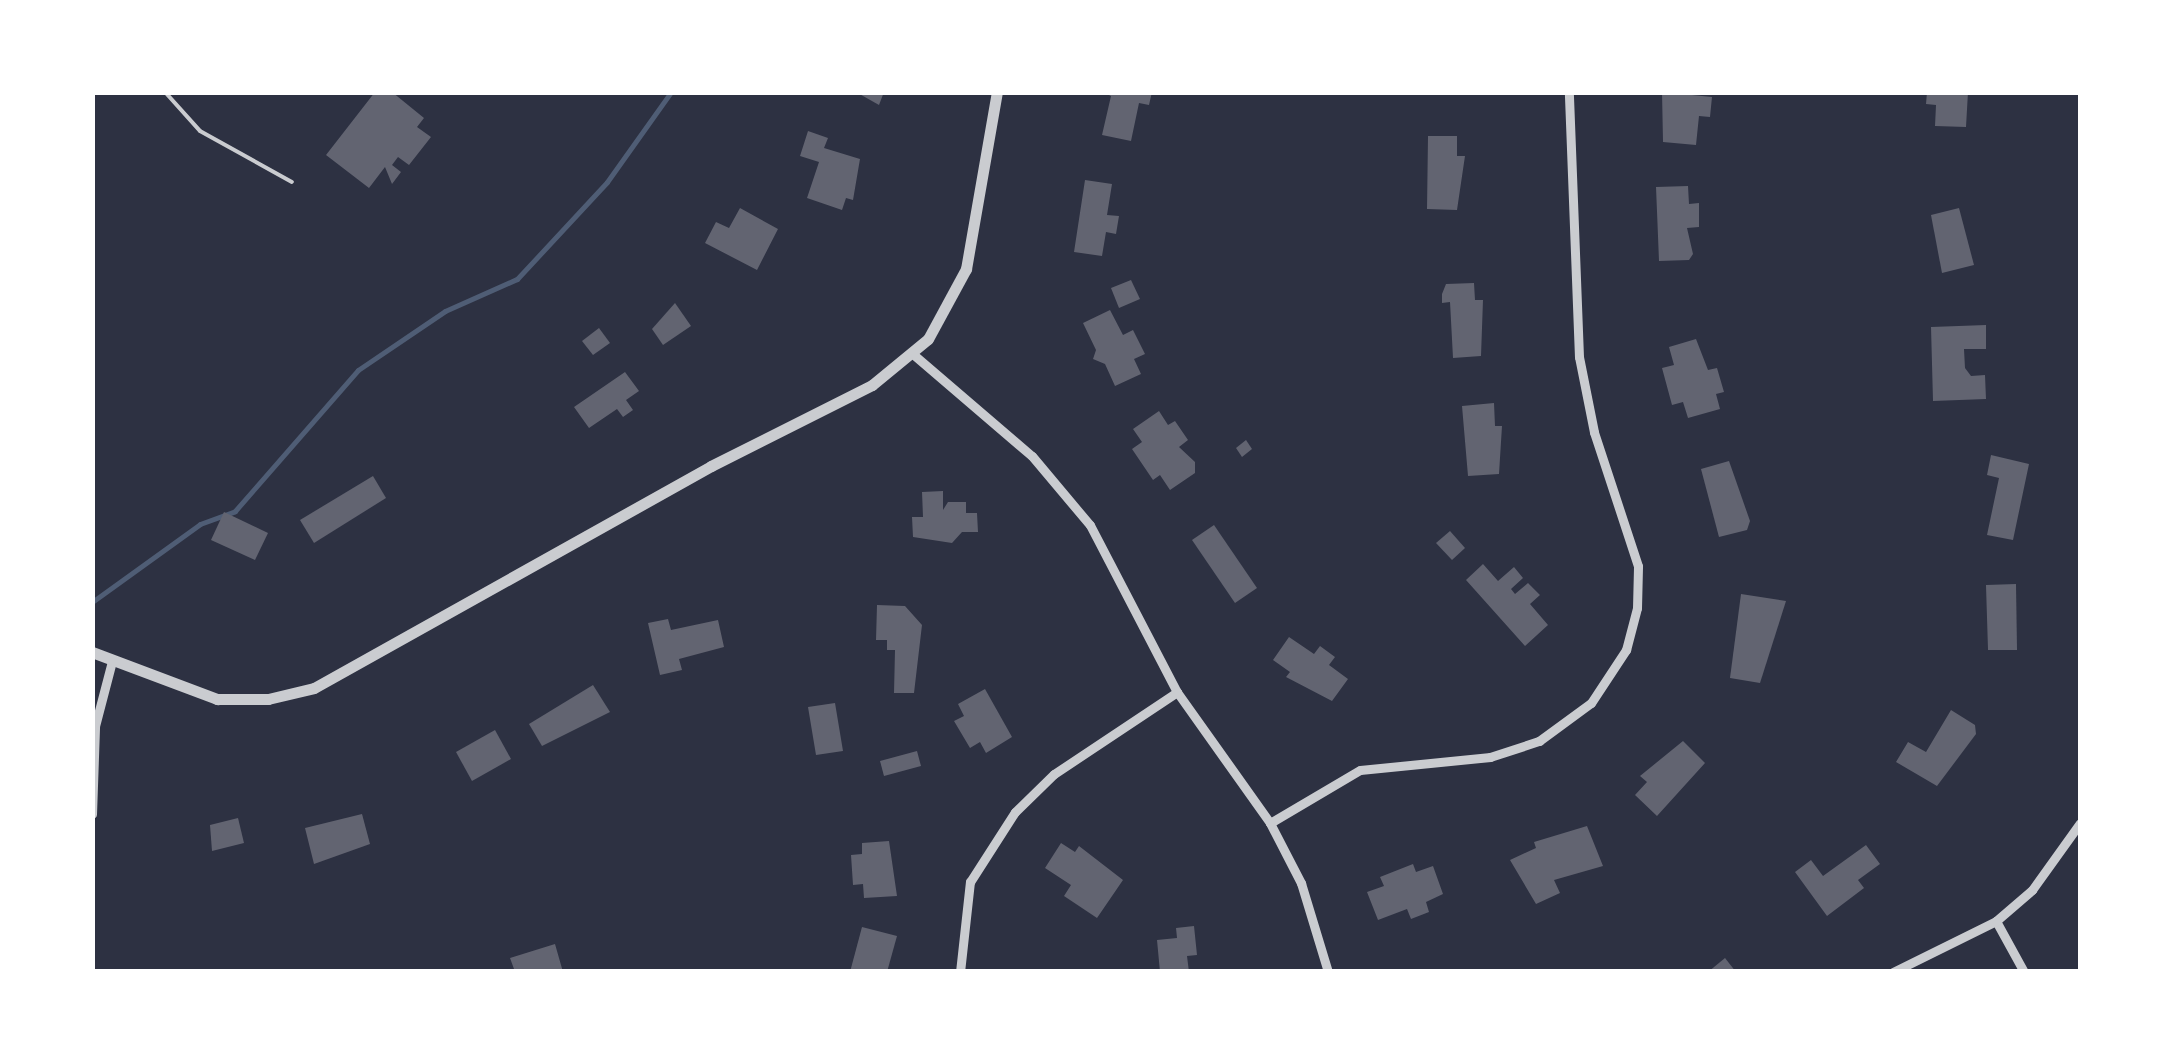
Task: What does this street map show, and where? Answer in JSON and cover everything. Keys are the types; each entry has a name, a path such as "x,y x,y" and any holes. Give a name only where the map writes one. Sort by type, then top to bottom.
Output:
{"street":[{"path":"92,652 217,699 268,700 314,688 711,466 872,385 914,355 944,316 966,269 996,92"},
{"path":"1270,823 1360,770 1490,757 1539,742 1591,704 1626,650 1637,608 1638,566 1594,432 1578,357 1569,92"},
{"path":"914,355 1066,490 1178,692 1270,823 1301,883 1328,972"},
{"path":"92,814 94,725 112,661"},
{"path":"960,972 970,882 1014,812 1082,753 1178,692"},
{"path":"1893,972 1996,921 2032,890 2080,823"},
{"path":"1996,921 2024,972"}],"lane":[{"path":"166,92 200,131 292,182"}],"building":[{"path":"375,92 392,92 424,118 417,127 431,137 409,165 398,157 392,165 401,172 392,184 385,167 369,188 326,155"},
{"path":"856,92 884,92 879,105"},
{"path":"1103,92 1152,92 1149,105 1139,103 1131,141 1102,135 1111,96"},
{"path":"1662,92 1712,97 1710,117 1699,116 1696,145 1663,142"},
{"path":"1927,92 1968,92 1966,127 1935,126 1936,105 1926,104"},
{"path":"808,131 828,138 824,148 860,159 853,200 846,198 842,210 807,198 819,162 800,156"},
{"path":"1428,136 1457,136 1457,156 1465,156 1457,210 1427,209"},
{"path":"1085,180 1112,184 1107,215 1119,216 1116,234 1106,232 1102,256 1074,252"},
{"path":"1688,186 1689,204 1699,203 1699,227 1687,228 1693,254 1689,260 1659,261 1656,187"},
{"path":"740,208 778,229 757,270 705,243 716,222 729,228"},
{"path":"1959,208 1974,265 1942,273 1931,215"},
{"path":"1131,280 1140,299 1119,308 1111,288"},
{"path":"1474,283 1475,300 1483,300 1481,356 1453,358 1450,302 1442,303 1442,294 1446,284"},
{"path":"675,303 691,326 663,345 652,329"},
{"path":"1110,310 1123,335 1133,330 1145,354 1134,359 1141,374 1115,386 1105,364 1093,359 1096,350 1083,323"},
{"path":"1986,325 1986,349 1964,349 1965,368 1971,376 1985,375 1986,399 1933,401 1931,327"},
{"path":"599,328 610,343 593,355 582,341"},
{"path":"1696,339 1708,370 1717,368 1724,392 1716,394 1720,409 1688,418 1683,402 1672,405 1662,368 1674,365 1669,347"},
{"path":"625,372 639,391 626,400 633,410 623,417 617,409 589,428 574,407"},
{"path":"1494,403 1495,426 1502,426 1499,474 1468,476 1462,406"},
{"path":"1159,411 1168,425 1175,421 1188,440 1179,447 1195,462 1195,473 1170,490 1160,475 1153,480 1132,449 1142,442 1133,429"},
{"path":"1246,440 1252,449 1242,457 1236,448"},
{"path":"1991,455 2029,464 2013,540 1987,535 1999,478 1987,475"},
{"path":"1729,461 1750,521 1747,530 1719,537 1701,469"},
{"path":"373,476 386,498 314,543 300,520"},
{"path":"943,491 943,510 948,502 966,502 966,513 977,513 978,532 962,532 952,543 913,537 912,517 923,517 922,492"},
{"path":"224,512 268,533 255,560 211,540"},
{"path":"1214,525 1257,588 1235,603 1192,540"},
{"path":"1450,531 1465,548 1452,560 1436,543"},
{"path":"1483,564 1498,581 1514,567 1523,578 1511,589 1515,594 1528,583 1540,595 1530,604 1548,625 1525,646 1466,580"},
{"path":"2016,584 2017,650 1988,650 1986,585"},
{"path":"1741,594 1786,601 1760,683 1730,678"},
{"path":"877,605 905,606 922,625 914,693 894,693 895,650 887,650 887,640 876,640"},
{"path":"668,619 671,630 718,620 724,647 679,659 682,670 660,675 648,623"},
{"path":"1289,637 1314,654 1320,646 1335,657 1329,665 1348,679 1332,701 1286,677 1290,672 1273,660"},
{"path":"593,685 610,712 542,746 529,724"},
{"path":"985,689 1012,737 986,753 980,742 970,748 954,721 964,716 958,704"},
{"path":"835,703 843,751 816,755 808,707"},
{"path":"1951,710 1975,725 1976,734 1937,786 1896,762 1908,742 1926,752"},
{"path":"495,730 511,759 472,781 456,752"},
{"path":"1683,741 1705,763 1657,816 1635,795 1647,782 1640,776"},
{"path":"917,751 921,766 884,776 880,761"},
{"path":"362,814 370,844 314,864 305,828"},
{"path":"238,818 244,843 212,851 210,825"},
{"path":"1587,826 1603,866 1554,880 1560,893 1536,904 1510,860 1536,848 1534,842"},
{"path":"889,841 897,896 864,898 863,884 853,885 851,855 862,854 862,843"},
{"path":"1061,843 1075,852 1079,846 1123,880 1097,918 1064,896 1071,885 1045,868"},
{"path":"1866,845 1880,864 1858,880 1864,888 1827,916 1795,872 1811,860 1823,876"},
{"path":"1413,864 1416,872 1433,866 1443,894 1426,902 1429,912 1411,919 1407,909 1378,920 1367,892 1384,886 1380,877"},
{"path":"1194,926 1197,955 1187,956 1189,972 1160,972 1157,940 1177,938 1176,928"},
{"path":"862,927 897,936 887,972 850,972"},
{"path":"555,944 563,972 507,972 514,969 510,958"},
{"path":"1725,958 1736,972 1708,972"}],"waterway":[{"path":"92,602 200,524 235,511 358,370 445,311 517,279 607,182 671,92"}]}
